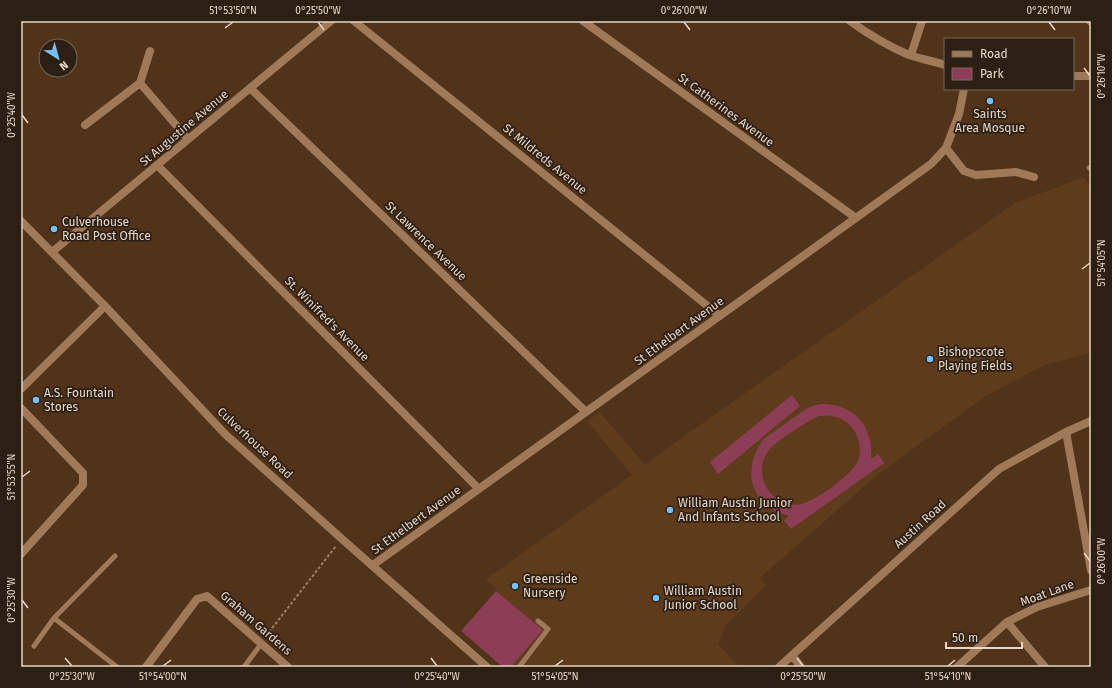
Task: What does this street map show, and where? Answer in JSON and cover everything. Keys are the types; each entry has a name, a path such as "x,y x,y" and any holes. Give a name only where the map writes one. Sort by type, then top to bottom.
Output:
{"street":[{"name":"St Augustine Avenue","path":"52,252 158,166 188,139 331,21"},
{"name":"St Mildreds Avenue","path":"354,21 720,316"},
{"name":"St Catherines Avenue","path":"583,21 856,218"},
{"path":"850,21 890,46 911,55 944,65"},
{"path":"911,55 922,21"},
{"path":"85,125 140,83 150,51"},
{"path":"1074,76 1091,76"},
{"path":"140,83 188,139"},
{"name":"St Lawrence Avenue","path":"250,88 586,412"},
{"name":"St Ethelbert Avenue","path":"373,565 931,164 946,148 959,114 964,90"},
{"path":"946,148 964,171 976,175 1016,172 1034,177"},
{"name":"St. Winifred's Avenue","path":"158,166 479,489"},
{"name":"Culverhouse Road","path":"21,220 105,306 225,434 487,667"},
{"path":"21,389 105,306"},
{"path":"21,408 83,473 83,484 21,554"},
{"name":"Austin Road","path":"779,667 999,469 1066,432 1091,421"},
{"path":"1066,432 1091,570"},
{"name":"Moat Lane","path":"957,667 1007,622 1037,607 1091,590"},
{"name":"Graham Gardens","path":"146,667 197,599 207,596 288,667"},
{"path":"1007,622 1046,667"},
{"path":"792,655 801,667"}],"lane":[{"path":"34,646 54,618 115,556"},
{"path":"54,618 117,667"},
{"path":"519,667 548,630 538,621"},
{"path":"244,667 261,644"}],"path":[{"path":"261,644 267,634 342,539"}],"shaded area":[{"path":"1084,177 1091,188 1091,353 1042,366 983,398 877,475 760,578 766,585 726,625 718,644 739,667 511,667 543,630 496,591 496,589 486,579 632,475 587,421 600,412 645,465 1015,203"}],"green space":[{"path":"792,395 800,406 718,474 710,462"},
{"path":"821,404 833,405 843,408 860,419 869,437 871,459 878,454 884,463 791,529 784,520 789,516 769,508 760,499 752,482 752,463 759,446 765,438 806,409","holes":["819,416 838,418 851,426 858,438 860,446 858,461 849,473 841,480 815,498 801,504 791,504 781,501 773,496 763,479 763,460 768,451 777,442"]},
{"path":"496,591 543,630 511,667 503,667 461,631"}],"place":[{"name":"Saints Area Mosque","path":"990,101"},
{"name":"Culverhouse Road Post Office","path":"54,229"},
{"name":"Bishopscote Playing Fields","path":"930,359"},
{"name":"A.S. Fountain Stores","path":"36,400"},
{"name":"William Austin Junior And Infants School","path":"670,510"},
{"name":"Greenside Nursery","path":"515,586"},
{"name":"William Austin Junior School","path":"656,598"}]}
